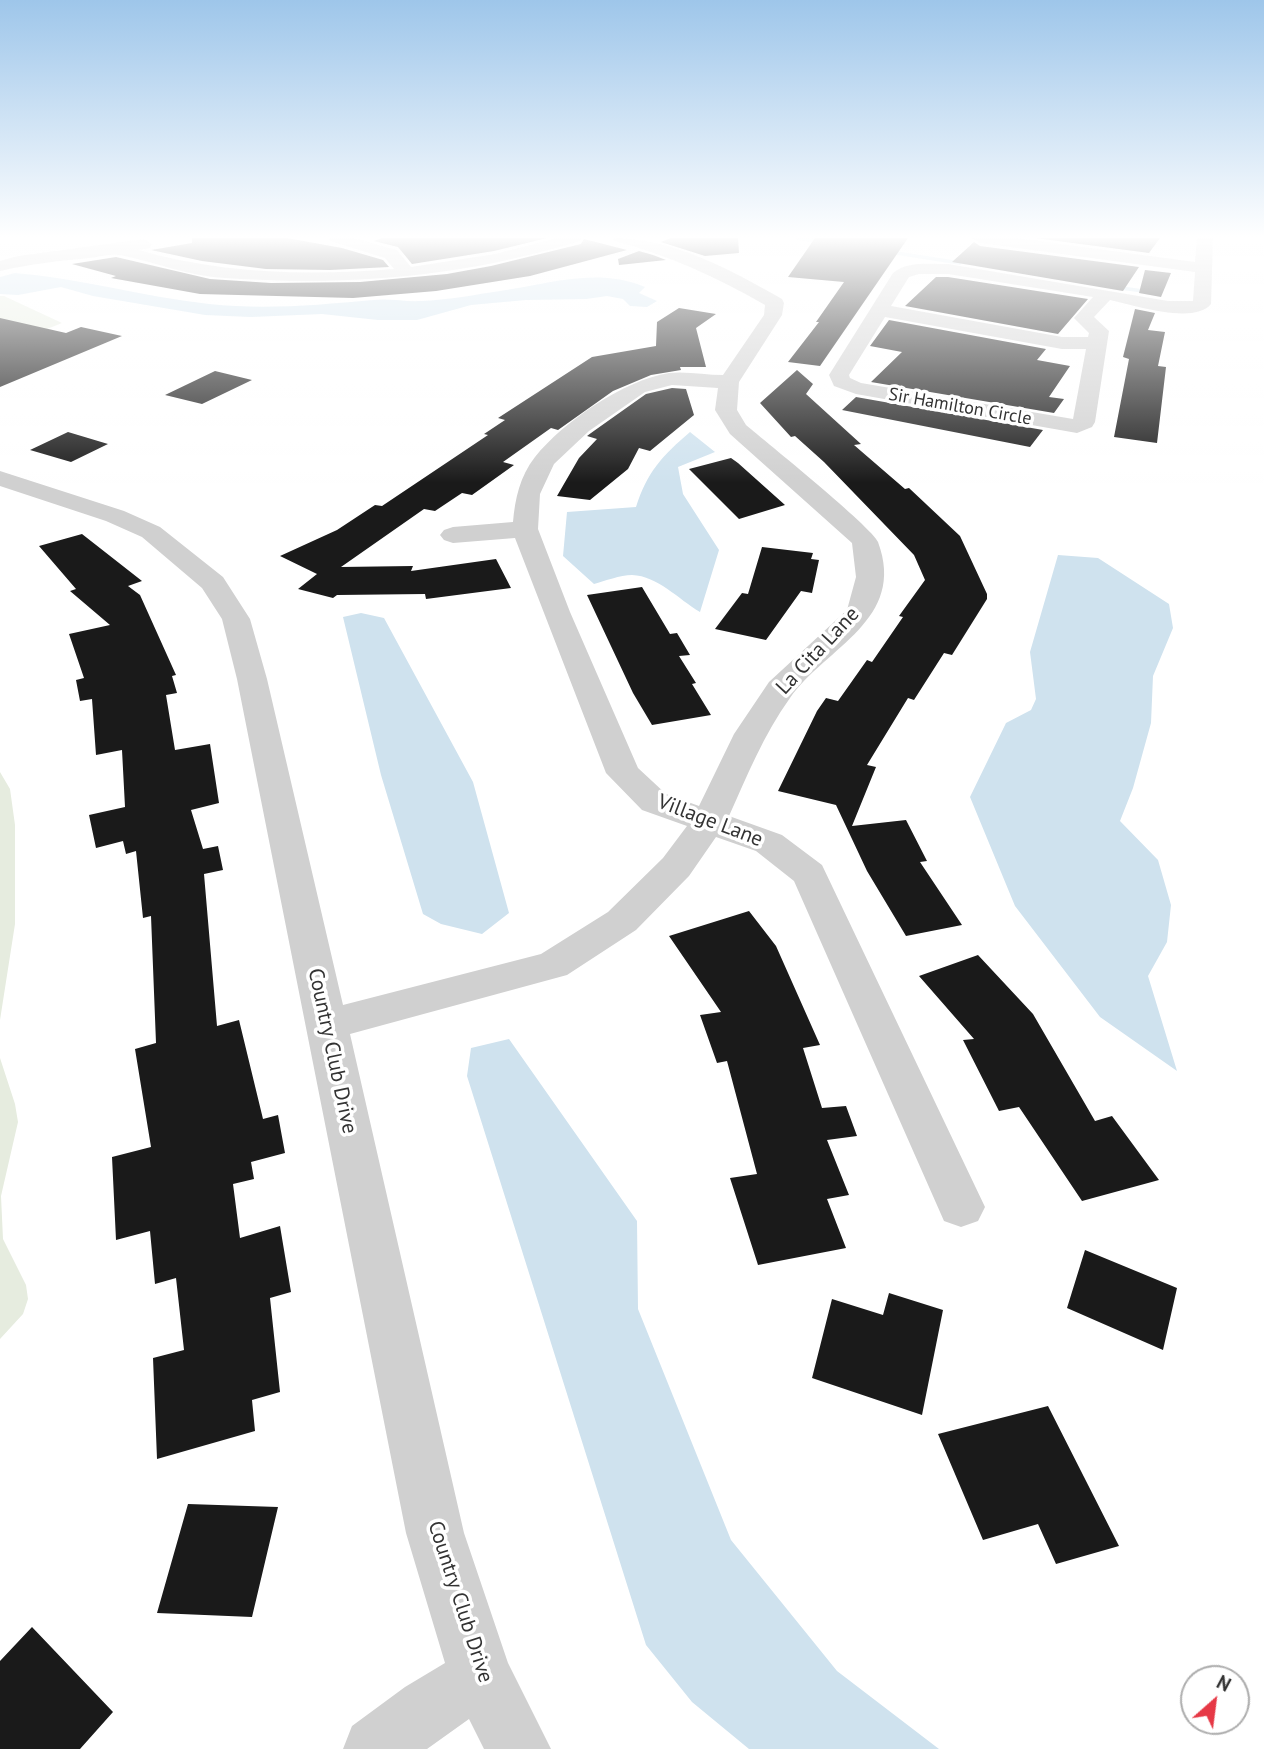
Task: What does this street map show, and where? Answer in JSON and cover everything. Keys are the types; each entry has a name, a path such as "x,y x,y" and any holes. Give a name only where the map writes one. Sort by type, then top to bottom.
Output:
{"street":[{"path":"729,382 770,320"},
{"name":"Sir Hamilton Circle","path":"873,320 839,375 841,382 856,388 1062,425 1077,426 1084,422 1097,343"},
{"path":"932,320 1062,343 1097,343 1099,331 1085,320"},
{"name":"Village Lane","path":"729,382 671,379 638,388 581,426 544,461 528,494 525,529 623,773 654,802 769,843 809,874 961,1207"},
{"name":"La Cita Lane","path":"327,1025 553,965 622,921 676,867 709,821 750,734 780,689 860,613 870,577 865,541 738,429 726,410 729,382"},
{"name":"Country Club Drive","path":"7,485 116,516 151,533 213,583 236,620 327,1025 435,1533 481,1677 519,1749"},
{"path":"453,535 525,529"},
{"path":"375,1749 427,1709 481,1677"}],"shaded area":[{"path":"0,320 55,320 62,323 0,348"},
{"path":"0,772 10,789 15,825 15,924 0,1020"},
{"path":"0,1058 18,1122 1,1196 3,1239 26,1285 28,1299 23,1314 0,1339"}],"water":[{"path":"690,432 715,452 678,467 683,494 719,550 700,612 659,584 641,576 623,576 594,584 563,556 567,512 636,507 645,484 657,465"},
{"path":"1058,555 1098,558 1169,604 1173,628 1153,676 1151,723 1133,788 1120,821 1158,860 1171,905 1167,942 1148,976 1177,1071 1100,1017 1015,906 970,797 1006,723 1031,710 1036,699 1030,652"},
{"path":"361,613 384,618 473,782 509,913 482,934 441,924 423,914 381,775 343,617"},
{"path":"509,1039 637,1221 638,1309 731,1540 837,1671 939,1749 749,1749 692,1702 646,1645 467,1076 471,1048"}],"building":[{"path":"0,320 66,333 81,327 122,336 0,387"},
{"path":"661,320 708,320 696,328 706,367 680,367 681,370 651,375 613,391 558,430 551,428 503,462 514,465 472,495 462,493 435,511 424,509 341,567 413,566 411,571 496,559 511,588 426,599 425,594 337,595 333,598 298,589 317,574 280,556 337,530 375,505 382,506 488,435 484,434 505,420 498,418 592,357 656,346 657,322"},
{"path":"818,320 852,320 820,366 788,362 819,322 816,322"},
{"path":"889,320 1046,349 1037,360 1070,366 1049,397 1064,399 1054,413 871,382 902,352 870,346"},
{"path":"979,320 1070,320 1058,334"},
{"path":"1132,320 1152,320 1148,330 1165,332 1158,366 1166,367 1157,443 1114,437 1129,359 1123,357"},
{"path":"797,370 813,384 806,394 861,444 854,445 905,489 909,488 960,536 987,594 987,599 952,655 944,653 914,700 908,698 867,765 876,767 852,826 906,820 927,861 920,862 962,925 906,936 867,871 836,805 778,791 826,698 838,701 867,660 872,662 903,617 899,616 925,580 914,555 824,462 795,436 791,437 760,403"},
{"path":"215,371 252,380 202,404 165,395"},
{"path":"672,388 686,389 694,415 650,451 639,448 628,469 590,500 557,496 579,458 597,439 587,436 646,394"},
{"path":"856,397 1043,430 1030,447 842,410"},
{"path":"68,432 108,444 71,462 30,450"},
{"path":"731,458 785,505 739,519 689,469"},
{"path":"82,534 142,581 128,586 140,595 176,675 172,676 177,693 166,695 175,750 210,744 219,803 191,810 203,849 218,846 223,870 204,874 217,1026 239,1020 263,1119 278,1115 285,1153 251,1162 254,1179 233,1184 240,1238 280,1226 291,1292 270,1298 280,1392 252,1400 255,1431 157,1459 153,1358 184,1350 176,1278 155,1284 150,1231 116,1240 112,1157 151,1147 135,1049 156,1043 151,916 143,918 136,851 126,854 123,841 96,848 89,815 125,807 122,750 96,755 92,699 80,701 76,680 84,678 69,634 110,625 70,591 76,589 39,546"},
{"path":"762,547 813,553 811,559 819,560 812,593 801,591 766,640 715,629 742,593 748,594"},
{"path":"642,587 670,634 677,633 690,655 679,656 711,715 652,725 633,693 587,595"},
{"path":"749,911 776,946 820,1045 803,1048 822,1108 846,1106 857,1136 827,1140 849,1195 827,1199 846,1248 758,1265 730,1178 757,1174 727,1061 717,1063 700,1015 721,1012 669,936"},
{"path":"978,955 1033,1014 1095,1121 1112,1116 1159,1180 1082,1201 1019,1107 999,1111 963,1040 974,1039 919,976"},
{"path":"1085,1250 1177,1288 1163,1350 1067,1308"},
{"path":"889,1293 943,1310 922,1415 812,1378 832,1299 883,1315"},
{"path":"1048,1406 1119,1546 1056,1564 1038,1524 983,1540 938,1434"},
{"path":"188,1504 278,1507 252,1617 157,1613"},
{"path":"32,1627 113,1712 80,1749 0,1749 0,1661"}]}
